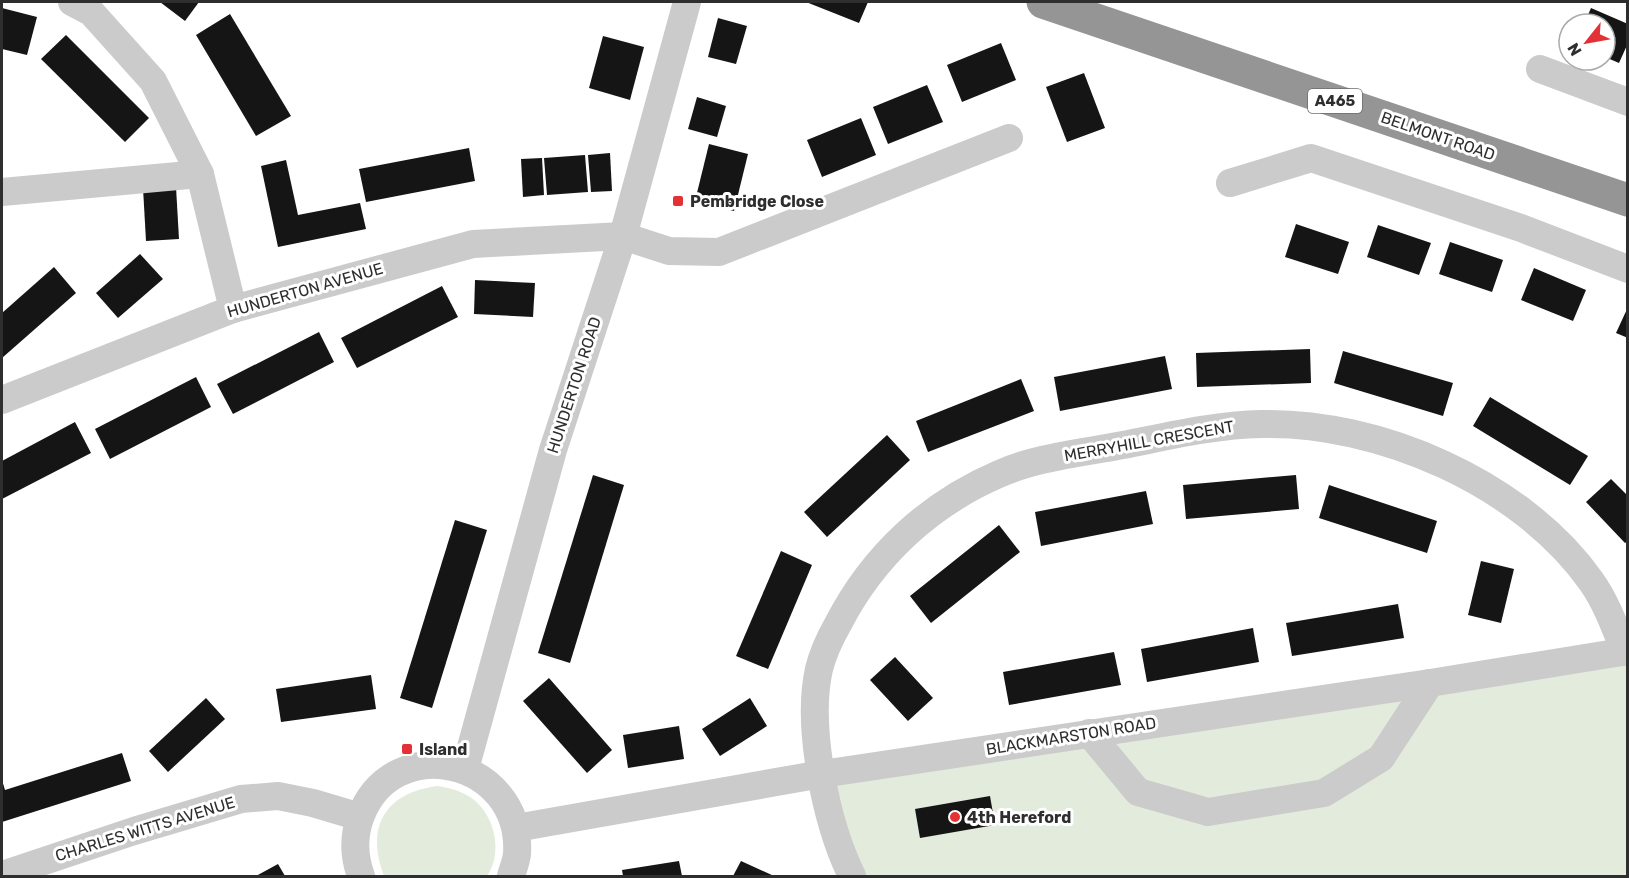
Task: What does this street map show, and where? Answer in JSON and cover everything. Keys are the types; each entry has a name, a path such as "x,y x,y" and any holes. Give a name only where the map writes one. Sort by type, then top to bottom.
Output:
{"highway":[{"name":"BELMONT ROAD","path":"1043,2 1628,200"}],"street":[{"path":"72,2 92,12 153,81 200,174 233,309"},
{"name":"HUNDERTON ROAD","path":"465,770 553,450 623,236 687,2"},
{"path":"1540,69 1628,102"},
{"path":"623,236 669,251 719,252 1009,138"},
{"path":"1230,183 1311,158 1521,228 1628,269"},
{"path":"2,192 200,174"},
{"name":"HUNDERTON AVENUE","path":"2,400 233,309 473,244 623,236"},
{"name":"MERRYHILL CRESCENT","path":"852,876 838,845 815,734 814,701 819,668 828,643 866,578 887,551 909,530 945,502 975,485 1023,464 1211,427 1263,424 1343,430 1444,465 1493,491 1534,520 1569,553 1591,581 1609,610 1626,651"},
{"name":"BLACKMARSTON ROAD","path":"516,828 822,774 1431,683 1626,651"},
{"path":"1089,734 1138,792 1208,812 1324,793 1381,758 1431,683"},
{"path":"361,876 355,861 355,832 365,805 384,782 410,768 438,764 465,770 488,783 506,804 516,828 517,856 511,876"},
{"name":"CHARLES WITTS AVENUE","path":"2,875 134,831 241,799 278,796 313,803 360,817"}],"green space":[{"path":"1627,650 1627,876 852,876 822,774"},
{"path":"437,786 456,790 469,796 481,806 487,815 494,835 495,857 487,876 384,876 377,842 384,815 404,796"}],"building":[{"path":"160,2 199,2 185,21"},
{"path":"806,2 868,2 859,23"},
{"path":"2,8 37,17 27,55 2,49"},
{"path":"230,14 291,116 256,136 196,35"},
{"path":"718,18 747,26 736,64 708,57"},
{"path":"1617,19 1628,24 1628,43 1619,63 1617,62"},
{"path":"66,35 149,118 125,142 41,59"},
{"path":"603,36 644,47 630,100 589,88"},
{"path":"1001,43 1016,80 962,102 947,65"},
{"path":"1084,73 1105,128 1067,142 1046,87"},
{"path":"927,85 943,122 888,144 873,107"},
{"path":"697,97 726,106 717,137 688,129"},
{"path":"861,118 876,155 822,177 807,140"},
{"path":"709,144 748,154 734,211 695,201"},
{"path":"469,148 475,181 366,202 359,169"},
{"path":"610,153 612,191 591,192 588,155"},
{"path":"585,155 588,192 547,195 544,158"},
{"path":"542,158 544,195 523,197 521,159"},
{"path":"286,160 298,215 360,203 366,229 278,247 261,166"},
{"path":"176,187 179,239 146,241 143,188"},
{"path":"1296,224 1349,242 1338,274 1285,257"},
{"path":"1378,225 1431,243 1419,275 1367,257"},
{"path":"1450,242 1503,260 1492,292 1439,274"},
{"path":"140,254 163,279 118,318 96,293"},
{"path":"54,267 76,293 2,358 2,313"},
{"path":"1534,268 1586,290 1573,321 1521,300"},
{"path":"475,280 535,283 533,317 474,314"},
{"path":"442,286 458,317 357,368 341,338"},
{"path":"1628,307 1628,338 1616,333"},
{"path":"319,332 334,362 233,414 217,384"},
{"path":"1310,349 1311,383 1197,387 1196,353"},
{"path":"1343,351 1453,383 1443,416 1334,383"},
{"path":"1165,356 1172,389 1060,411 1054,377"},
{"path":"196,377 211,407 110,459 95,429"},
{"path":"1021,379 1034,411 928,452 916,421"},
{"path":"1490,397 1588,456 1570,485 1473,426"},
{"path":"75,422 91,453 2,499 2,461"},
{"path":"887,435 910,460 827,537 804,512"},
{"path":"593,475 624,485 570,663 538,653"},
{"path":"1296,475 1299,509 1186,519 1183,485"},
{"path":"1611,479 1628,496 1628,541 1625,543 1586,502"},
{"path":"1329,485 1437,521 1427,553 1319,518"},
{"path":"1146,491 1153,524 1041,546 1035,512"},
{"path":"455,520 487,530 432,708 400,698"},
{"path":"999,525 1020,552 931,623 910,596"},
{"path":"781,551 812,565 768,669 736,656"},
{"path":"1481,561 1514,569 1501,623 1468,615"},
{"path":"1398,604 1404,638 1292,656 1286,623"},
{"path":"1253,628 1259,662 1147,682 1141,649"},
{"path":"1114,652 1121,685 1009,705 1003,672"},
{"path":"895,657 933,698 908,721 870,680"},
{"path":"371,675 376,709 281,722 276,689"},
{"path":"549,678 612,750 587,773 523,701"},
{"path":"206,698 225,719 168,772 149,751"},
{"path":"750,698 767,726 720,756 702,729"},
{"path":"679,726 684,759 628,768 623,735"},
{"path":"122,753 131,781 2,822 2,780 5,790"},
{"name":"4th Hereford","path":"990,796 995,825 920,838 915,809"},
{"path":"679,861 682,876 623,876 622,870"},
{"path":"741,861 774,876 733,876"},
{"path":"278,864 285,876 256,876"}],"place":[{"name":"Pembridge Close","path":"678,201"},
{"name":"Island","path":"407,749"},
{"name":"4th Hereford","path":"955,817"}]}
